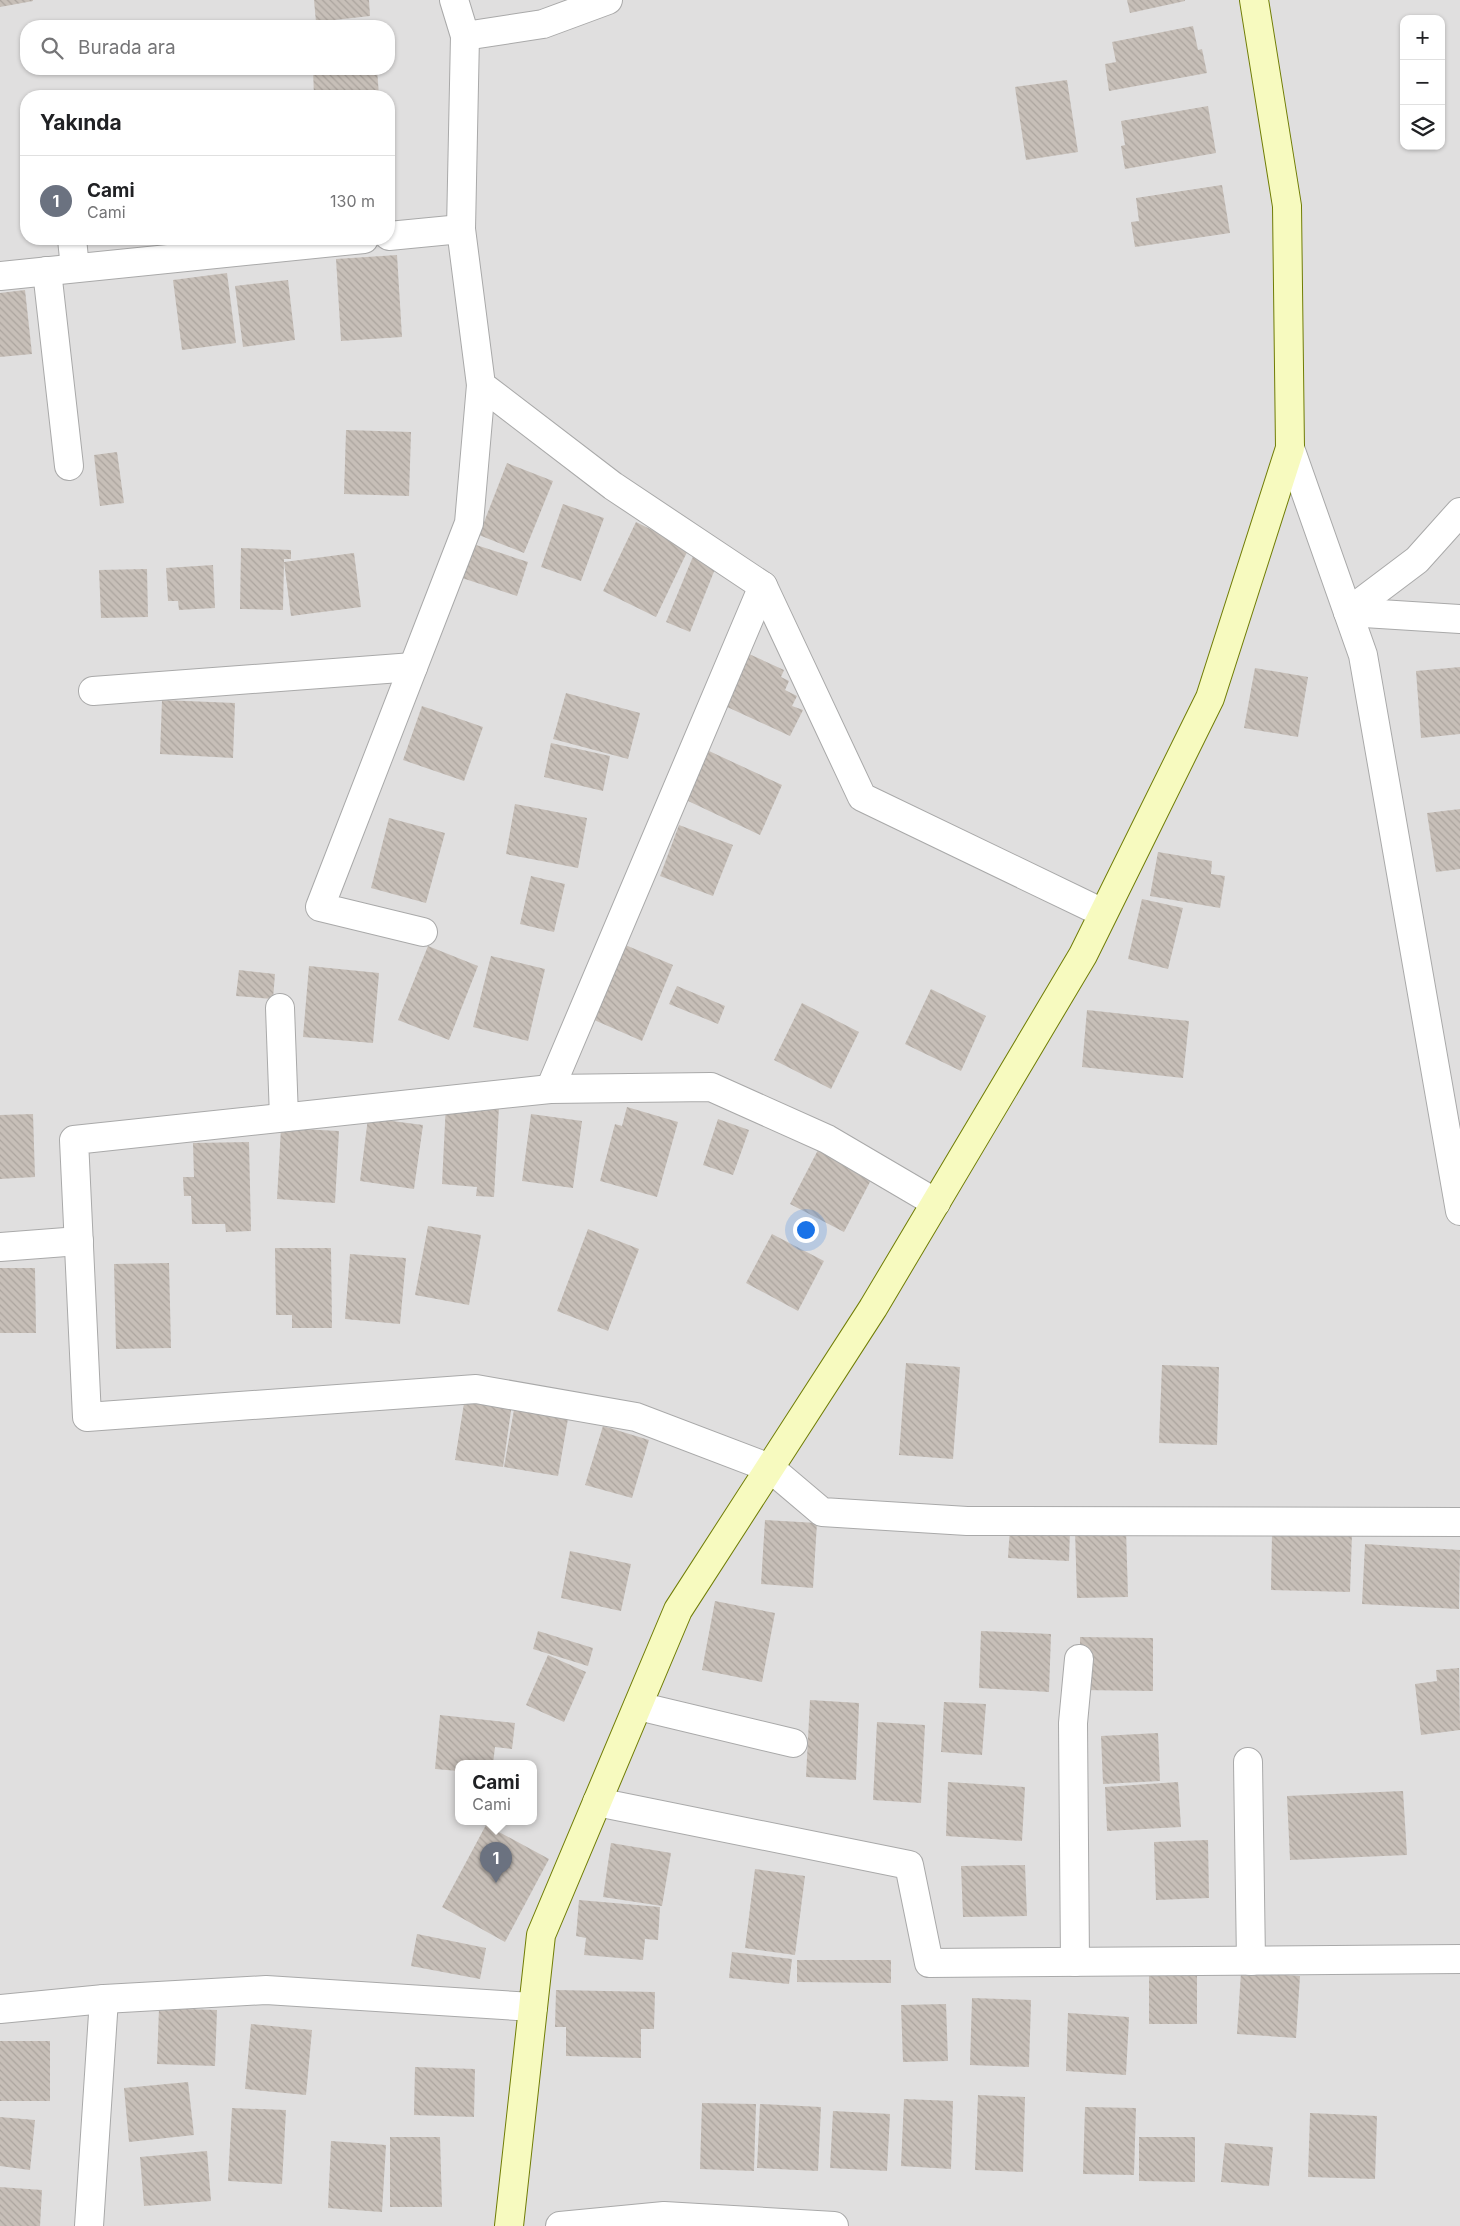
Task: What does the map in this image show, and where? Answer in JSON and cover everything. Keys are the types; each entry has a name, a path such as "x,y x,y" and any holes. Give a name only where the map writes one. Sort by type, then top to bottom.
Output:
{"street":[{"path":"423,932 320,907 469,523 481,385 460,229 465,36 454,0"},
{"path":"465,36 543,24 608,0"},
{"path":"510,2226 541,1935 678,1610 874,1308 1082,955 1210,698 1290,448 1287,206 1254,0"},
{"path":"395,235 460,229"},
{"path":"73,245 75,268"},
{"path":"0,276 304,245"},
{"path":"47,271 69,466"},
{"path":"481,385 613,486 763,586 862,797 1104,912"},
{"path":"1290,448 1363,655 1460,1211"},
{"path":"1348,612 1417,560 1460,512"},
{"path":"550,1089 763,586"},
{"path":"1348,612 1460,619"},
{"path":"93,691 413,667"},
{"path":"280,1008 284,1117"},
{"path":"936,1203 827,1138 711,1087 550,1089 74,1140 87,1417 476,1389 636,1417 770,1468 822,1512 967,1521 1460,1522"},
{"path":"0,1247 79,1241"},
{"path":"1074,1962 1073,1723 1079,1659"},
{"path":"638,1706 793,1743"},
{"path":"1248,1762 1251,1961"},
{"path":"597,1802 909,1865 929,1963 1460,1959"},
{"path":"0,2008 266,1990 533,2007"},
{"path":"89,2226 104,2000"},
{"path":"560,2226 664,2216 834,2226"}],"shaded area":[{"path":"0,0 1460,0 1460,2226 0,2226"}],"building":[{"path":"0,0 33,0 33,1 0,7"},
{"path":"314,0 369,0 370,16 316,20"},
{"path":"1127,0 1185,0 1185,1 1130,13"},
{"path":"1193,26 1198,50 1202,49 1207,73 1109,91 1105,64 1116,62 1112,42"},
{"path":"313,75 377,75 379,90 314,90"},
{"path":"1067,80 1078,152 1026,160 1015,87"},
{"path":"1208,106 1216,153 1125,169 1121,146 1125,145 1121,121"},
{"path":"1222,185 1230,233 1135,247 1131,222 1139,221 1136,198"},
{"path":"397,255 402,337 341,341 336,259"},
{"path":"227,273 236,343 182,350 173,280"},
{"path":"288,280 295,340 243,347 235,286"},
{"path":"25,290 32,354 0,357 0,293"},
{"path":"346,430 411,432 409,496 344,494"},
{"path":"117,452 124,503 100,506 94,455"},
{"path":"507,463 553,481 524,553 479,535"},
{"path":"563,504 604,518 581,581 541,567"},
{"path":"636,522 689,548 656,617 603,591"},
{"path":"470,543 528,562 517,596 459,577"},
{"path":"241,548 291,550 291,559 284,559 283,610 240,609"},
{"path":"354,553 361,607 291,616 284,562"},
{"path":"694,554 717,564 690,632 666,622"},
{"path":"213,565 215,608 179,610 178,601 168,601 166,568"},
{"path":"147,569 148,617 101,618 99,570"},
{"path":"749,654 784,670 781,677 789,681 785,690 797,696 792,706 803,710 790,736 725,706"},
{"path":"1460,667 1460,734 1421,738 1416,671"},
{"path":"1255,668 1308,677 1298,737 1244,728"},
{"path":"566,693 640,713 628,759 553,739"},
{"path":"162,700 235,703 233,758 160,754"},
{"path":"422,706 483,727 464,781 403,760"},
{"path":"551,743 610,756 603,791 544,777"},
{"path":"709,751 782,785 760,835 686,800"},
{"path":"515,804 587,818 578,868 506,854"},
{"path":"1460,809 1460,869 1436,872 1427,813"},
{"path":"389,818 445,833 426,903 371,888"},
{"path":"679,825 733,845 713,896 660,876"},
{"path":"1158,852 1212,861 1211,874 1225,876 1220,908 1150,896"},
{"path":"531,876 565,884 554,932 520,924"},
{"path":"1142,899 1183,908 1168,969 1128,959"},
{"path":"623,944 673,965 642,1041 592,1019"},
{"path":"428,946 478,966 449,1040 398,1020"},
{"path":"491,956 545,969 528,1041 473,1027"},
{"path":"309,966 379,973 373,1043 303,1037"},
{"path":"239,970 275,974 273,999 236,996"},
{"path":"677,986 725,1006 718,1024 669,1004"},
{"path":"931,989 986,1016 961,1071 905,1044"},
{"path":"802,1003 859,1032 831,1089 774,1060"},
{"path":"1087,1010 1189,1021 1183,1078 1082,1067"},
{"path":"446,1103 499,1107 494,1197 476,1196 477,1187 442,1184"},
{"path":"627,1107 678,1122 657,1197 600,1181 615,1124 622,1126"},
{"path":"33,1114 35,1177 0,1179 0,1115"},
{"path":"531,1114 582,1121 573,1188 522,1181"},
{"path":"368,1118 423,1125 414,1189 360,1181"},
{"path":"718,1119 749,1130 733,1175 703,1165"},
{"path":"281,1128 339,1131 335,1203 277,1199"},
{"path":"249,1142 251,1231 226,1232 225,1224 192,1224 191,1196 184,1196 183,1177 194,1177 193,1143"},
{"path":"818,1150 872,1178 844,1232 790,1204"},
{"path":"428,1226 481,1235 469,1305 415,1295"},
{"path":"588,1229 639,1249 608,1331 557,1311"},
{"path":"772,1234 824,1261 798,1311 746,1283"},
{"path":"275,1248 331,1248 332,1328 292,1328 292,1315 276,1315"},
{"path":"350,1254 406,1258 400,1324 345,1319"},
{"path":"169,1263 171,1348 116,1349 114,1264"},
{"path":"0,1268 35,1268 36,1333 0,1333"},
{"path":"906,1363 960,1367 953,1459 899,1455"},
{"path":"1162,1365 1219,1367 1217,1445 1159,1443"},
{"path":"465,1397 512,1404 503,1467 455,1460"},
{"path":"515,1404 569,1413 558,1476 504,1467"},
{"path":"603,1426 649,1440 632,1498 585,1485"},
{"path":"765,1520 817,1523 813,1588 761,1584"},
{"path":"1010,1527 1070,1529 1069,1561 1008,1558"},
{"path":"1126,1529 1128,1597 1077,1598 1075,1530"},
{"path":"1272,1533 1352,1534 1350,1592 1271,1590"},
{"path":"1365,1544 1460,1550 1459,1609 1362,1604"},
{"path":"570,1551 631,1564 621,1611 561,1598"},
{"path":"715,1601 775,1613 762,1682 702,1670"},
{"path":"538,1631 593,1648 588,1666 533,1649"},
{"path":"981,1631 1051,1634 1049,1692 979,1688"},
{"path":"1080,1637 1153,1638 1153,1691 1080,1690"},
{"path":"548,1655 586,1672 564,1722 526,1705"},
{"path":"1459,1668 1460,1730 1421,1735 1415,1684 1437,1681 1436,1670"},
{"path":"810,1700 859,1703 856,1780 806,1777"},
{"path":"944,1702 986,1704 982,1755 941,1752"},
{"path":"440,1715 515,1723 512,1749 495,1747 493,1760 455,1760 455,1771 435,1769"},
{"path":"877,1722 925,1725 921,1803 873,1800"},
{"path":"1158,1733 1160,1781 1103,1784 1101,1736"},
{"path":"948,1782 1025,1787 1022,1841 946,1836"},
{"path":"1178,1782 1181,1827 1107,1831 1105,1787"},
{"path":"1403,1791 1407,1855 1290,1860 1287,1796"},
{"path":"486,1825 549,1859 505,1942 442,1907"},
{"path":"1208,1840 1209,1898 1156,1900 1154,1842"},
{"path":"611,1843 671,1853 662,1906 603,1897"},
{"path":"1025,1865 1027,1916 963,1917 961,1866"},
{"path":"755,1869 805,1876 795,1955 745,1948"},
{"path":"579,1900 660,1907 658,1940 645,1939 643,1960 584,1955 586,1938 576,1936"},
{"path":"417,1934 486,1948 480,1979 411,1966"},
{"path":"732,1952 792,1959 789,1984 729,1978"},
{"path":"797,1960 891,1960 891,1983 797,1982"},
{"path":"1149,1970 1197,1970 1197,2024 1149,2024"},
{"path":"1241,1972 1300,1976 1296,2038 1237,2034"},
{"path":"556,1990 655,1992 654,2029 641,2029 641,2058 566,2056 566,2027 555,2027"},
{"path":"972,1998 1031,2000 1029,2067 970,2065"},
{"path":"946,2004 948,2061 903,2062 901,2005"},
{"path":"159,2008 217,2010 215,2066 157,2064"},
{"path":"1068,2013 1129,2017 1126,2075 1066,2071"},
{"path":"251,2024 312,2030 306,2095 245,2089"},
{"path":"0,2041 50,2041 50,2101 0,2101"},
{"path":"415,2067 475,2069 474,2117 414,2115"},
{"path":"188,2082 194,2135 129,2142 124,2088"},
{"path":"978,2095 1025,2097 1023,2172 975,2170"},
{"path":"904,2099 953,2101 951,2169 901,2166"},
{"path":"702,2103 756,2104 754,2171 700,2169"},
{"path":"760,2104 821,2107 818,2171 757,2168"},
{"path":"1085,2107 1136,2108 1134,2175 1083,2174"},
{"path":"232,2108 286,2110 282,2184 228,2181"},
{"path":"833,2111 890,2114 887,2171 830,2168"},
{"path":"1310,2113 1377,2116 1375,2179 1308,2177"},
{"path":"0,2117 35,2120 30,2170 0,2166"},
{"path":"390,2137 440,2137 442,2207 390,2207"},
{"path":"1139,2137 1195,2137 1195,2182 1139,2181"},
{"path":"331,2141 386,2145 382,2212 328,2208"},
{"path":"1225,2143 1273,2147 1269,2186 1221,2182"},
{"path":"207,2151 211,2201 144,2206 140,2157"},
{"path":"0,2187 42,2190 40,2226 0,2226"}],"place":[{"name":"Cami","path":"496,1883"}]}
